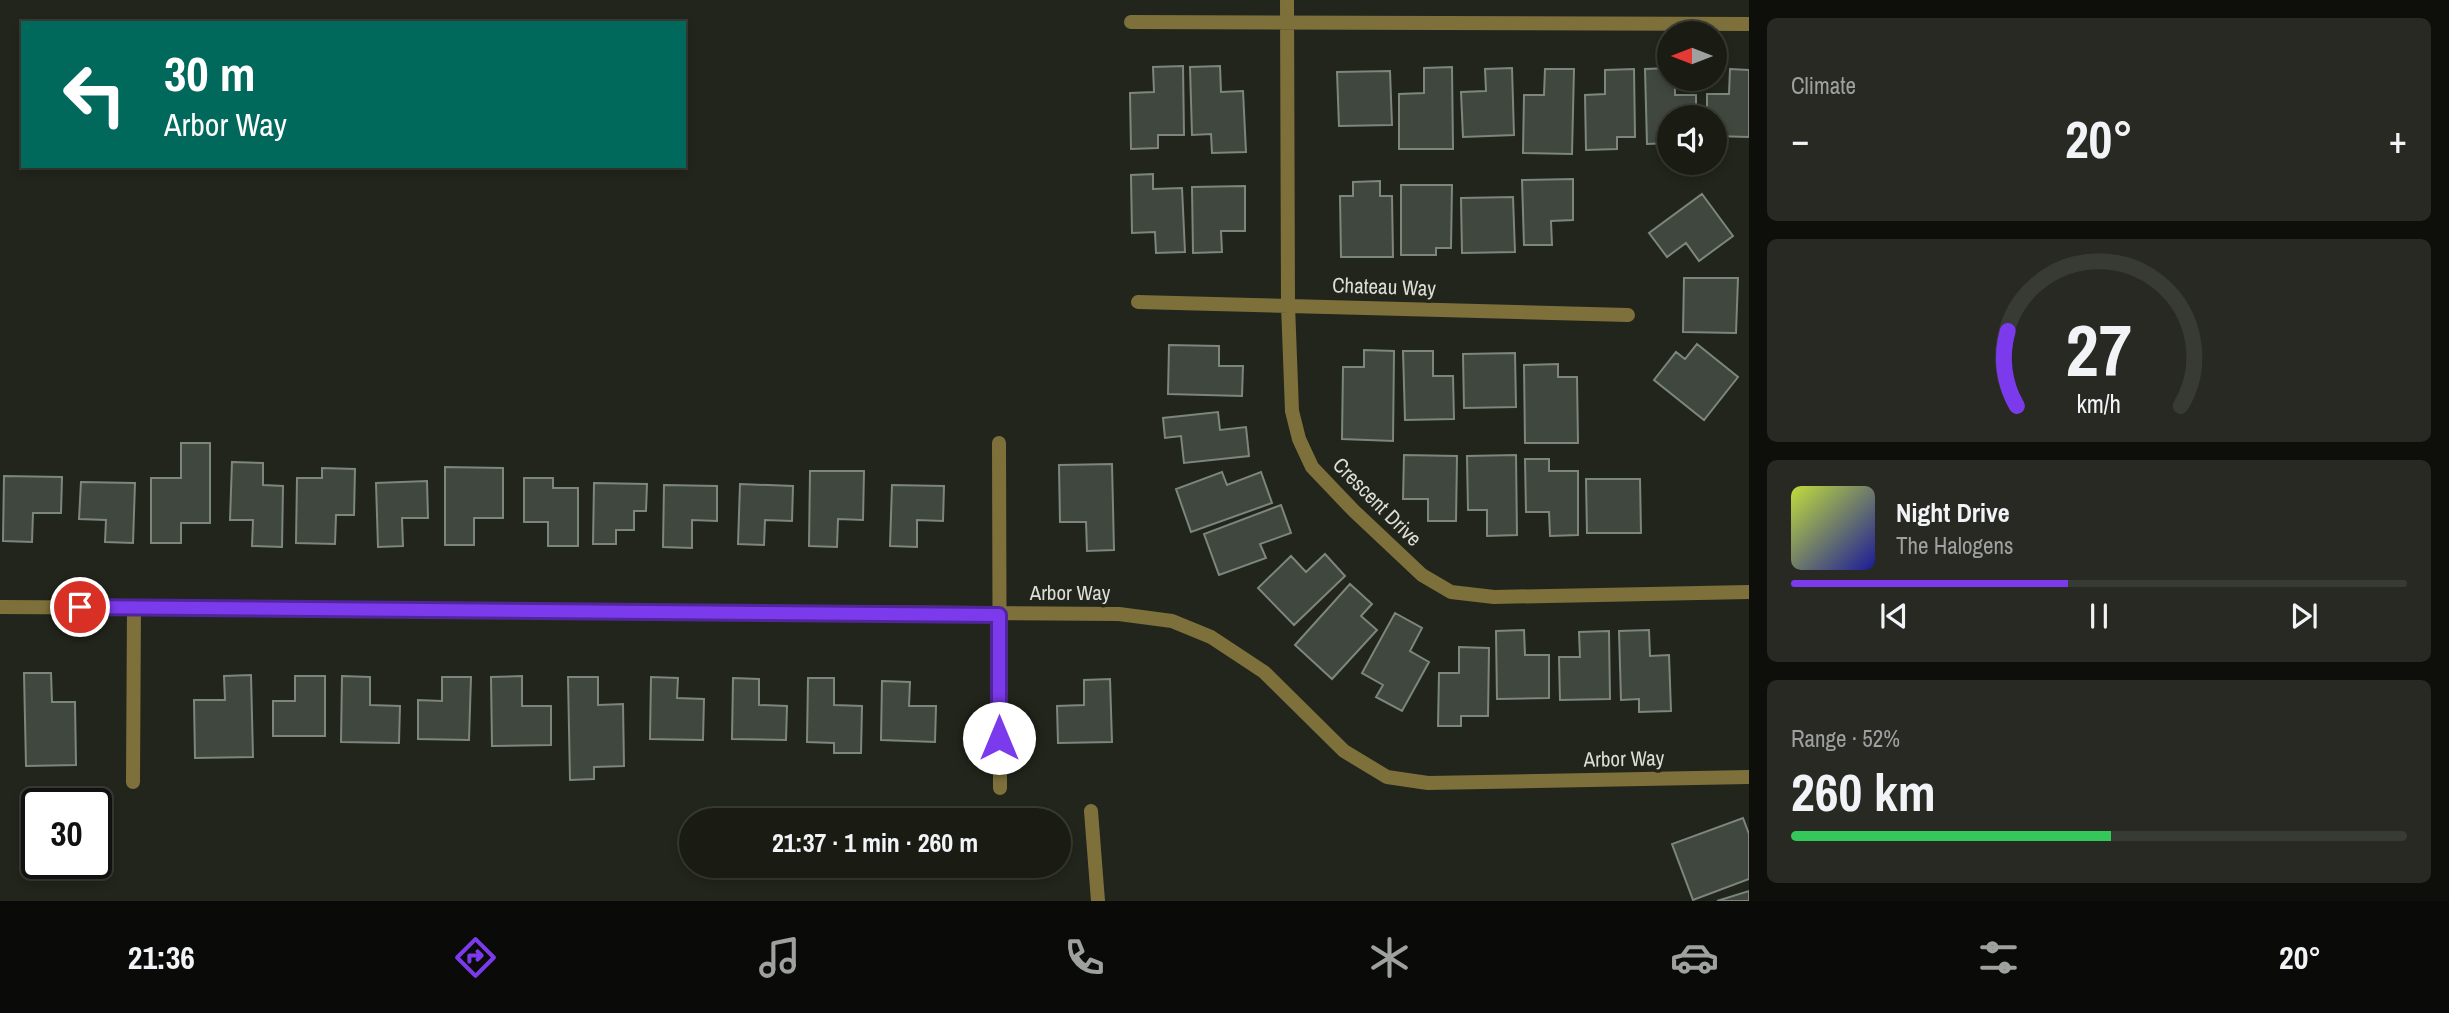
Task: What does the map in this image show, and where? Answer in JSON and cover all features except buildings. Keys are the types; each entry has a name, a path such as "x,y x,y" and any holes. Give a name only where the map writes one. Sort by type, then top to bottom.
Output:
{"street":[{"name":"Crescent Drive","path":"1287,0 1288,305 1292,411 1299,439 1312,467 1422,575 1451,592 1494,597 1749,592"},
{"path":"1131,22 1749,24"},
{"name":"Chateau Way","path":"1138,302 1628,315"},
{"path":"999,443 1000,788"},
{"path":"133,782 134,606"},
{"name":"Arbor Way","path":"0,607 1119,614 1172,621 1211,636 1264,672 1344,751 1387,777 1428,783 1749,778"},
{"path":"1091,811 1098,901"}],"route":[{"path":"80,607 999,615 999,738"}]}
